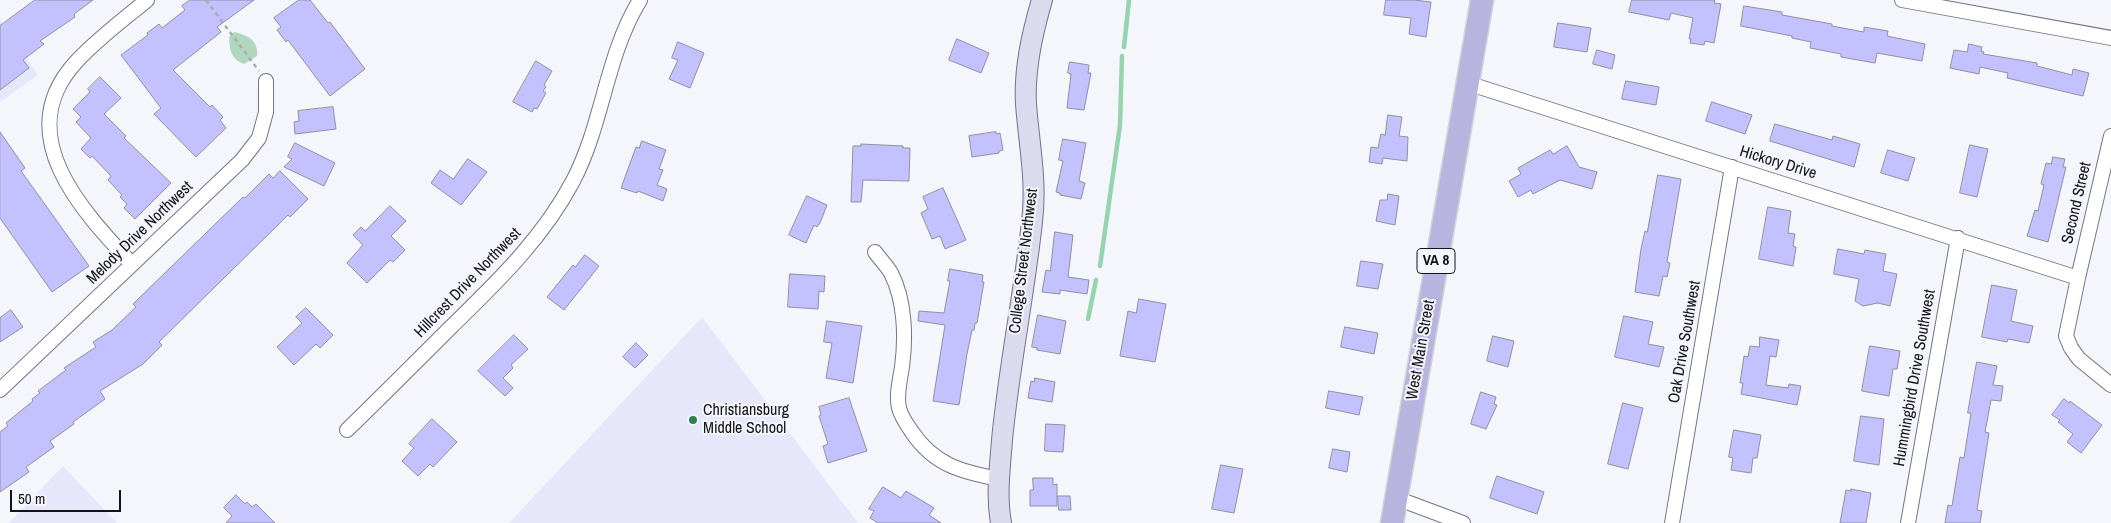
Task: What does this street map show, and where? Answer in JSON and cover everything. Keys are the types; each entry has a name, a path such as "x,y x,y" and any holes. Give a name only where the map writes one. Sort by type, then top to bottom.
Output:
{"main road":[{"name":"West Main Street","path":"1392,523 1482,0"}],"street":[{"path":"132,264 102,232 58,168 49,141 48,117 57,90 75,63 147,0"},
{"name":"Hillcrest Drive Northwest","path":"347,430 503,276 544,228 572,182 590,143 611,70 632,14 640,0"},
{"name":"College Street Northwest","path":"997,518 1004,418 1032,220 1034,171 1026,103 1028,64 1042,0"},
{"path":"1902,0 2111,38"},
{"name":"Melody Drive Northwest","path":"0,390 242,160 259,138 266,112 266,81"},
{"name":"Hickory Drive","path":"1467,83 1958,238 2078,278"},
{"name":"Second Street","path":"2111,136 2066,336 2071,348 2079,359 2111,385"},
{"name":"Oak Drive Southwest","path":"1672,523 1732,167"},
{"name":"Hummingbird Drive Southwest","path":"1908,523 1958,238"},
{"path":"875,252 891,272 899,292 903,315 903,338 902,366 898,388 900,408 908,427 920,444 932,456 950,466 974,474 999,479"},
{"path":"1396,498 1464,523"}],"path":[{"path":"206,0 266,81"}],"shaded area":[{"path":"0,20 38,75 0,102"},
{"name":"Christiansburg Middle School","path":"702,317 858,523 509,523"},
{"path":"63,466 117,523 9,523"}],"green space":[{"path":"234,32 248,37 256,46 257,56 244,64 233,56 230,50 229,37"}],"building":[{"path":"35,0 93,0 74,14 75,17 40,41 44,44 23,60 29,68 0,90 0,26"},
{"path":"190,0 254,0 217,27 221,32 173,70 210,107 212,105 223,117 220,120 226,128 196,157 154,114 161,108 121,55 148,35 147,33 159,24 162,28 185,10 182,6"},
{"path":"299,0 310,0 328,23 330,22 365,69 330,96 288,40 286,42 277,30 281,27 274,18"},
{"path":"1386,0 1431,2 1426,37 1409,34 1411,18 1384,15"},
{"path":"1632,0 1715,0 1714,3 1721,4 1714,43 1705,41 1704,45 1690,43 1693,18 1671,13 1669,20 1629,12"},
{"path":"1744,6 1782,12 1782,15 1864,32 1864,27 1888,31 1887,36 1925,44 1922,61 1877,53 1875,63 1841,57 1841,54 1810,48 1811,42 1792,38 1792,36 1741,26"},
{"path":"1558,23 1591,28 1587,52 1554,47"},
{"path":"957,39 989,53 981,73 949,60"},
{"path":"678,42 704,53 690,88 669,79 678,60 672,58"},
{"path":"1969,44 1982,47 1981,51 1984,52 1983,54 2037,63 2037,66 2072,75 2073,69 2089,73 2083,96 2007,78 2008,73 1980,67 1979,74 1950,68 1954,50 1967,52"},
{"path":"1597,50 1615,55 1612,69 1593,64"},
{"path":"536,61 552,71 544,85 546,87 543,91 546,93 537,109 534,108 532,112 513,102"},
{"path":"1070,62 1089,65 1088,73 1091,73 1084,110 1067,108 1071,74 1068,73"},
{"path":"100,77 121,98 104,114 126,136 124,138 171,183 135,219 124,208 127,204 120,197 122,195 108,180 111,176 92,156 90,158 81,149 91,138 76,122 81,117 73,109 90,92 88,89"},
{"path":"1626,81 1659,87 1656,105 1622,99"},
{"path":"1712,102 1752,115 1745,134 1706,121"},
{"path":"333,107 336,129 295,134 294,122 299,121 298,111"},
{"path":"1388,115 1402,117 1399,136 1408,137 1407,161 1383,158 1382,164 1369,162 1371,147 1378,148 1381,134 1385,135"},
{"path":"1775,124 1832,140 1833,136 1860,144 1854,167 1770,141"},
{"path":"0,132 25,168 21,171 89,266 52,292 0,218"},
{"path":"996,132 996,134 1000,133 1003,150 999,151 999,153 972,157 969,136"},
{"path":"1063,139 1086,143 1079,181 1085,183 1081,199 1060,195 1060,193 1056,192 1063,161 1059,160"},
{"path":"642,141 666,150 659,169 663,170 657,185 667,189 663,201 638,191 637,193 621,188 636,147 639,148"},
{"path":"295,143 335,163 324,186 284,167 292,159 288,157"},
{"path":"861,144 910,148 909,181 863,180 861,202 851,202 853,146 861,146"},
{"path":"1970,145 1988,149 1977,197 1960,193"},
{"path":"1567,146 1579,167 1597,172 1592,189 1560,180 1533,194 1531,190 1518,197 1509,181 1521,174 1518,168 1550,150 1553,154"},
{"path":"1888,150 1915,158 1908,181 1881,173"},
{"path":"2053,157 2065,159 2063,167 2066,167 2048,242 2027,236 2035,210 2038,211 2044,185 2041,184 2046,163 2051,164"},
{"path":"468,159 487,172 461,205 431,183 440,170 453,179"},
{"path":"280,171 308,199 290,217 288,215 159,342 162,345 143,364 100,391 105,399 50,441 54,447 26,467 29,472 0,492 0,432 8,426 6,423 33,401 32,399 40,393 38,391 66,370 64,368 96,347 93,342 112,330 136,307 133,304 243,197 245,198 269,174 273,178"},
{"path":"1658,175 1681,179 1667,262 1670,263 1667,277 1663,276 1659,296 1635,292 1641,249 1645,231 1647,232"},
{"path":"943,188 966,240 945,249 940,236 932,239 921,213 928,209 923,197"},
{"path":"1388,194 1399,196 1395,225 1376,221 1380,200 1387,200"},
{"path":"807,196 827,205 820,223 817,227 814,225 806,243 789,235"},
{"path":"390,206 406,221 391,236 405,250 393,262 390,260 367,283 347,263 363,245 353,235 361,227 365,231"},
{"path":"1768,207 1791,211 1788,233 1795,234 1793,246 1796,247 1793,266 1759,259"},
{"path":"1055,232 1073,235 1068,277 1089,280 1087,294 1060,290 1060,294 1042,292 1046,270 1050,271"},
{"path":"1838,249 1864,254 1865,250 1886,254 1883,271 1897,274 1890,306 1878,303 1863,306 1855,301 1859,279 1834,274"},
{"path":"585,255 599,266 564,310 547,297 573,265 575,267"},
{"path":"1361,261 1383,264 1378,289 1357,286"},
{"path":"950,269 983,275 982,282 984,282 977,323 975,323 974,330 972,330 967,354 959,405 933,401 945,325 918,321 919,311 944,313 950,281 948,281"},
{"path":"790,274 825,276 824,292 819,291 818,309 788,307"},
{"path":"1992,285 2017,290 2011,321 2033,326 2029,343 2008,339 2007,342 1982,337"},
{"path":"1139,299 1166,304 1155,362 1120,356 1128,311 1136,313"},
{"path":"306,308 333,335 320,348 316,344 294,365 277,347 302,323 296,317"},
{"path":"11,310 23,327 0,342 0,318"},
{"path":"1038,315 1066,321 1060,354 1037,350 1037,348 1032,347"},
{"path":"1624,316 1653,322 1648,344 1664,347 1659,367 1615,357"},
{"path":"827,321 862,326 853,383 826,378 832,343 824,342"},
{"path":"1345,327 1378,333 1374,354 1341,347"},
{"path":"514,335 528,349 511,365 513,368 503,378 513,388 505,396 478,371"},
{"path":"1493,336 1514,341 1508,367 1487,361"},
{"path":"1760,337 1779,340 1776,357 1770,356 1766,385 1788,388 1789,384 1801,386 1797,405 1741,394 1743,383 1740,383 1744,356 1748,357 1750,346 1759,347"},
{"path":"636,343 648,355 635,368 623,357"},
{"path":"1870,346 1900,351 1897,369 1893,369 1889,396 1862,391"},
{"path":"1977,362 1997,366 1993,385 2003,386 2001,401 1991,400 1985,432 1989,433 1977,510 1982,511 1980,523 1945,523 1948,505 1952,506 1960,457 1964,458 1971,413 1968,413"},
{"path":"1035,378 1055,382 1052,402 1028,398 1031,381 1034,382"},
{"path":"1329,391 1363,397 1359,415 1326,408"},
{"path":"1481,392 1496,397 1494,404 1497,405 1486,429 1471,424"},
{"path":"849,398 867,451 828,463 823,446 828,444 819,416 821,415 819,407"},
{"path":"2064,399 2069,403 2070,401 2102,425 2081,453 2067,442 2073,434 2058,422 2060,420 2052,415"},
{"path":"1623,403 1643,408 1628,469 1608,464"},
{"path":"1861,416 1884,419 1879,465 1854,461"},
{"path":"432,419 457,442 433,467 430,464 418,476 402,461 414,448 409,444"},
{"path":"1046,424 1065,425 1063,452 1045,451"},
{"path":"1734,430 1761,435 1757,458 1753,458 1751,473 1731,470 1733,458 1729,457"},
{"path":"1333,449 1350,452 1347,472 1329,468"},
{"path":"1221,465 1243,469 1234,513 1212,509"},
{"path":"1497,476 1544,492 1537,514 1490,498"},
{"path":"1033,478 1053,478 1053,485 1057,484 1057,506 1030,506 1030,490 1033,490"},
{"path":"883,487 901,498 906,491 934,508 929,515 941,523 878,523 870,518 874,511 869,509"},
{"path":"1851,489 1871,493 1866,523 1840,523 1846,490 1851,491"},
{"path":"236,495 245,504 247,502 252,507 256,504 275,523 226,523 232,516 224,508"},
{"path":"1058,496 1070,496 1071,510 1059,510"}],"waterway":[{"path":"1124,47 1129,0"},
{"path":"1100,266 1120,125 1122,56"},
{"path":"1088,319 1096,280"}],"place":[{"name":"Christiansburg Middle School","path":"693,420"}]}
